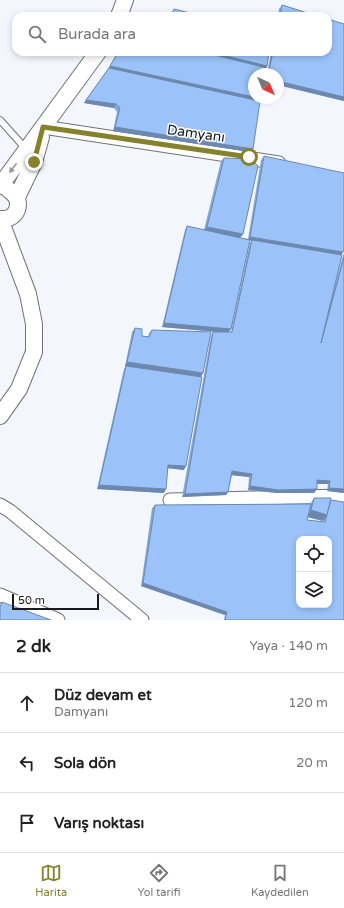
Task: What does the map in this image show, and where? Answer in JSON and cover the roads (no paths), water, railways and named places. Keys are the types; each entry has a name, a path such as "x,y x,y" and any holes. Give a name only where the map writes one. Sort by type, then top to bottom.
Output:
{"street":[{"path":"120,12 125,0"},
{"path":"0,186 95,56"},
{"path":"17,197 34,162 43,127"},
{"name":"Damyanı","path":"43,127 249,157 293,165"},
{"path":"0,190 10,190 17,197 19,206 5,217 28,294 32,316 34,352 20,389 0,416"},
{"path":"170,500 344,496"},
{"path":"0,505 10,511 142,620"},
{"path":"0,595 58,620"}],"lane":[{"path":"0,120 26,150"}]}
